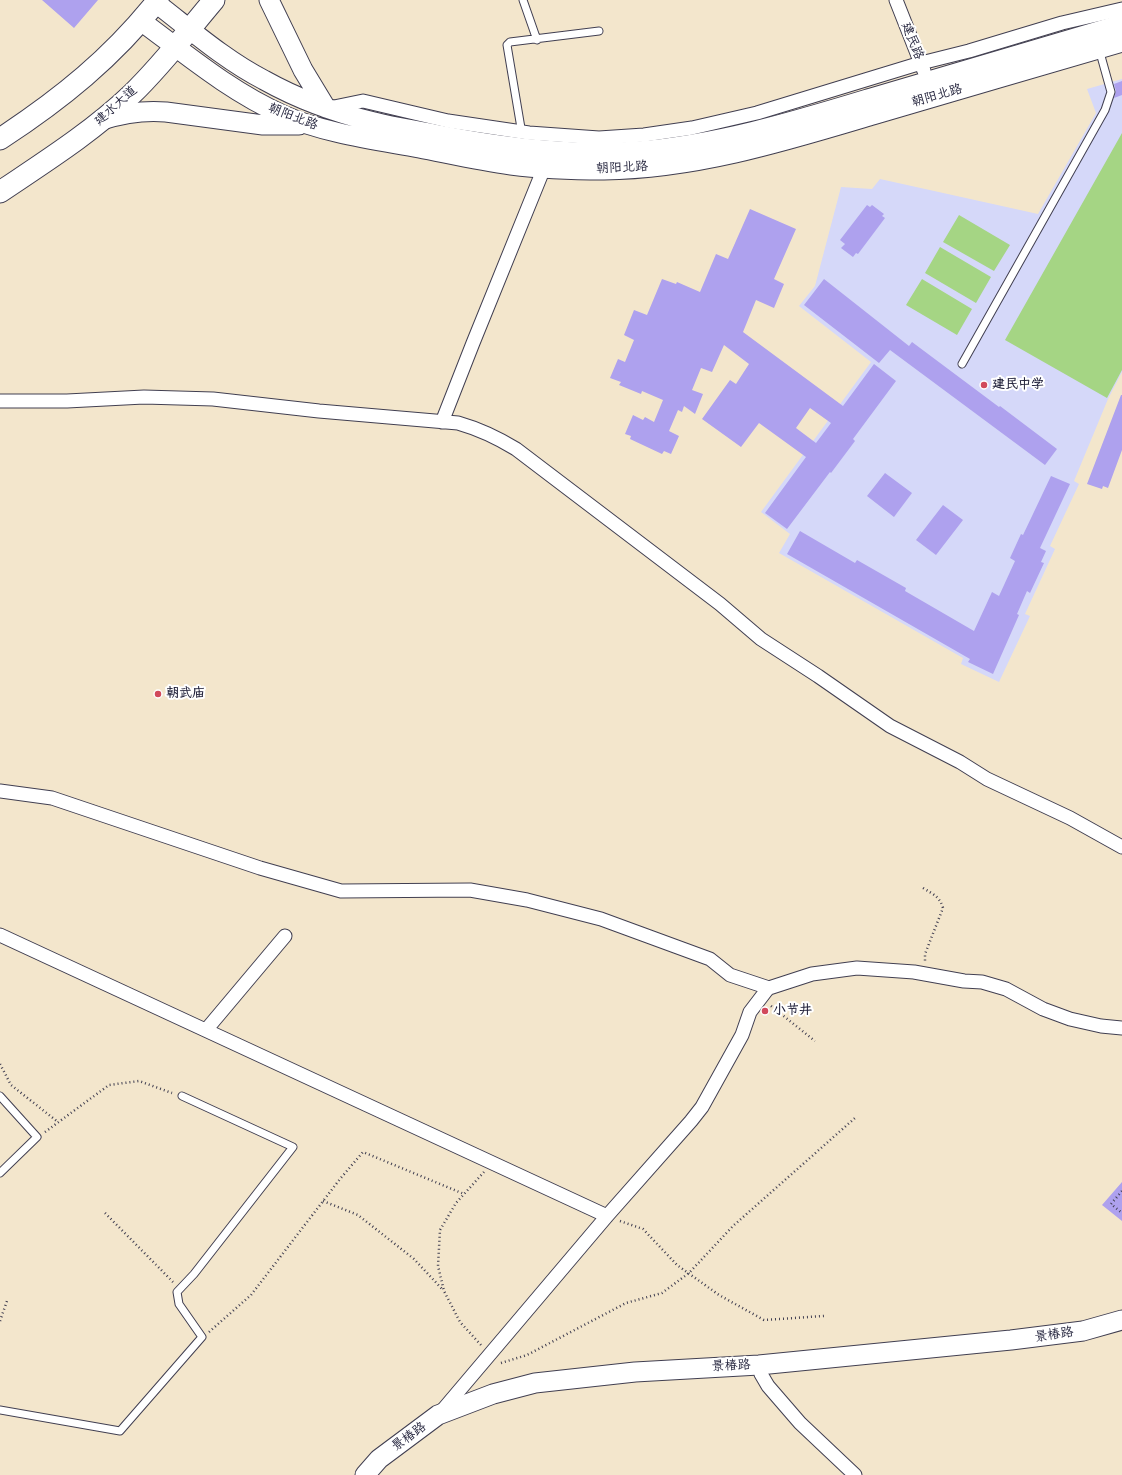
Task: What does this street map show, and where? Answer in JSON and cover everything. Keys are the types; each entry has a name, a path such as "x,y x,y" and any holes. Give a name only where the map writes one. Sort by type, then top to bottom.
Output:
{"main road":[{"name":"建水大道","path":"0,192 61,151 102,120 132,94 176,47 214,0"},
{"path":"269,0 302,70 326,108"},
{"name":"朝阳北路","path":"157,2 190,30 238,66 290,93 326,108 376,123 480,143 524,141 550,151 606,153 639,151 702,143 731,137 797,120 1122,24"},
{"path":"0,139 42,111 81,81 126,37 157,2"},
{"name":"朝阳北路","path":"141,21 237,91 279,113 309,125 477,160 544,168 606,170 682,163 735,153 802,136 1122,42"},
{"path":"102,120 124,114 150,111 263,126 309,125"},
{"name":"景椿路","path":"365,1475 379,1459 438,1415 493,1394 535,1383 635,1372 759,1365 1011,1340 1083,1331 1122,1320"}],"street":[{"name":"建民路","path":"896,0 928,81"},
{"path":"524,141 627,137 692,128 757,113 921,63 969,51 1062,23 1122,9"},
{"path":"442,422 544,168"},
{"path":"0,401 67,401 144,397 213,399 319,411 458,423 474,428 504,441 516,449 720,604 761,640 818,676 890,726 960,762 987,779 1070,818 1122,847"},
{"path":"0,791 52,798 260,868 341,891 470,890 534,902 609,922 710,959 730,975 769,988"},
{"path":"0,935 607,1216"},
{"path":"206,1030 285,936"},
{"path":"438,1415 607,1216 692,1121 702,1107 742,1035 750,1012 769,988 812,974 857,968 895,970 998,985 1043,1009 1070,1019 1102,1026 1122,1028"},
{"path":"759,1365 768,1386 772,1391 800,1422 855,1475"}],"lane":[{"path":"523,0 537,40"},
{"path":"524,141 508,45 510,42 537,40 599,31"},
{"path":"962,364 1105,110 1110,92 1099,49"},
{"path":"0,1096 38,1137 0,1172"},
{"path":"0,1410 120,1431 202,1337 179,1304 177,1292 194,1274 293,1147 182,1096"}],"path":[{"path":"923,888 937,896 941,901 943,908 939,922 925,954 924,974"},
{"path":"769,1005 815,1041"},
{"path":"0,1064 11,1085 58,1122"},
{"path":"38,1137 109,1085 139,1081 182,1096"},
{"path":"475,1371 527,1354 626,1303 662,1294 689,1273 733,1226 855,1118"},
{"path":"200,1340 251,1295 362,1152 464,1194"},
{"path":"444,1292 438,1266 440,1230 456,1203 492,1162"},
{"path":"1122,1191 1111,1204 1122,1213"},
{"path":"323,1201 358,1215 414,1258 444,1292 460,1322 490,1354"},
{"path":"105,1212 180,1289"},
{"path":"607,1216 643,1229 677,1265 719,1295 764,1320 824,1316"},
{"path":"0,1321 8,1301"}],"shaded area":[{"name":"建民中学","path":"1122,79 1122,372 1108,399 1074,481 1079,484 1050,546 1055,549 1025,614 1030,616 999,682 961,664 963,658 779,553 790,534 761,512 871,362 799,306 815,286 841,187 872,189 880,179 1038,214 1096,113 1087,89"}],"green space":[{"path":"1122,133 1122,370 1107,398 1005,340"},
{"path":"959,215 1010,245 994,271 943,242"},
{"path":"940,247 991,277 976,303 925,273"},
{"path":"922,279 972,309 957,335 906,305"}],"building":[{"path":"42,0 98,0 74,28"},
{"path":"1122,81 1122,95 1114,98 1116,91 1114,84"},
{"path":"867,205 870,207 872,205 884,214 882,216 885,218 858,254 856,253 853,257 841,248 845,244 840,240"},
{"path":"750,209 796,229 774,279 784,284 774,308 756,300 743,332 843,406 874,364 896,381 853,439 855,441 787,529 765,513 806,457 759,423 741,447 702,419 730,380 736,384 749,364 724,345 712,372 701,368 692,390 703,394 695,414 684,406 682,412 678,410 669,431 679,436 671,454 664,451 662,454 630,439 631,436 625,434 633,415 643,420 645,417 654,422 663,400 642,391 641,394 619,385 621,382 610,378 618,359 625,362 634,340 624,335 634,310 647,315 662,279 676,284 677,282 700,292 716,254 728,259","holes":["810,408 831,423 816,443 796,428"]},
{"path":"824,279 909,346 912,342 1057,449 1045,465 890,350 879,363 804,305"},
{"path":"1121,395 1122,450 1108,488 1103,486 1102,489 1087,484"},
{"path":"885,473 912,493 894,517 867,496"},
{"path":"1051,476 1070,484 1040,548 1046,551 1041,562 1044,563 1030,593 1027,591 1017,614 1019,615 993,674 968,662 970,659 787,554 800,531 855,563 857,560 906,588 905,591 974,631 992,592 999,596 1015,561 1010,558 1021,534 1023,535"},
{"path":"943,505 963,520 936,555 916,540"},
{"path":"1122,1182 1122,1221 1102,1205"}],"place":[{"name":"建民中学","path":"984,385"},
{"name":"朝武庙","path":"158,694"},
{"name":"小节井","path":"765,1011"}]}
